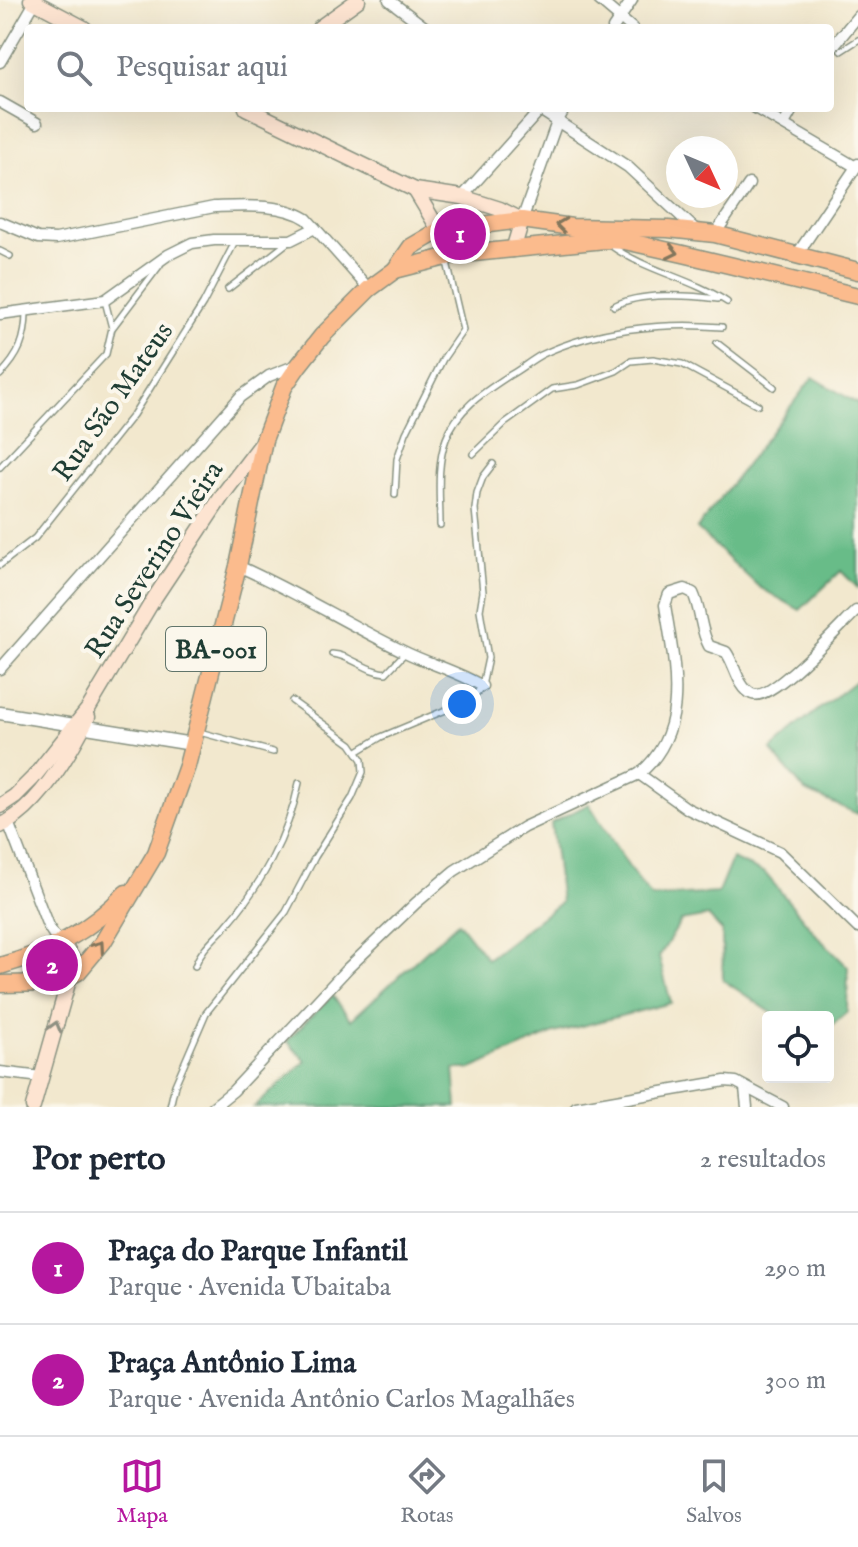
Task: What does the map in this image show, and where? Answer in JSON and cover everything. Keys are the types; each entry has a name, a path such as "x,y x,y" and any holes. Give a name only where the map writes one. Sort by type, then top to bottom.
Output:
{"main road":[{"path":"325,24 358,0"},
{"path":"33,1 76,24"},
{"path":"254,112 415,190 462,197 522,220 513,250"},
{"path":"415,190 440,230 450,256"},
{"name":"BA-001","path":"71,977 86,965 103,942 156,853 173,810 198,739 264,440 284,387 299,365 369,289 395,270 411,247 440,230 522,220 572,227 668,229 715,234 858,271"},
{"name":"BA-001","path":"395,270 450,256 605,240 625,241 858,296"},
{"name":"Rua Severino Vieira","path":"4,824 44,788 155,597 224,493 264,440"},
{"name":"Rua Severino Vieira","path":"0,806 33,778 78,727"},
{"name":"BA-001","path":"0,966 26,959 80,934 125,895 156,853"},
{"path":"33,1107 74,962 60,944"},
{"path":"26,959 27,973 37,983"},
{"path":"0,984 57,983 71,977"}],"street":[{"path":"389,0 421,24"},
{"path":"599,0 628,24"},
{"path":"616,24 632,0"},
{"path":"1,58 33,1"},
{"path":"836,50 858,16"},
{"path":"0,102 37,123"},
{"path":"462,197 535,112"},
{"path":"542,112 628,167 698,232"},
{"path":"522,220 563,112"},
{"path":"762,112 857,165 796,256"},
{"path":"784,124 791,112"},
{"path":"715,234 749,184"},
{"path":"0,222 38,238 56,239 214,207 294,212 307,219 369,289"},
{"path":"0,314 105,300 168,255 192,243 291,240 315,228"},
{"path":"0,669 240,397 269,376 299,365"},
{"path":"238,566 293,591 406,652 482,686"},
{"path":"213,1107 233,1091 348,968 454,871 524,827 639,774 659,750 672,721 676,701 677,679 665,605 673,591 685,589 693,593 699,606 703,636 709,646 726,652 743,686 750,694 758,696 771,691 788,677 856,611"},
{"path":"0,713 78,727 198,739"},
{"path":"639,774 688,809 780,852 858,928"},
{"path":"4,824 48,926 60,944"},
{"path":"0,1072 41,1077"},
{"path":"576,1107 725,1081 736,1082 783,1107"},
{"path":"745,1088 747,1107"}],"lane":[{"path":"836,50 858,40"},
{"path":"228,289 291,240"},
{"path":"605,240 613,248 650,268 697,286 725,301 655,297 614,306"},
{"name":"Rua São Mateus","path":"0,565 23,550 49,523 133,415 203,304 235,242"},
{"path":"0,251 10,256"},
{"path":"0,467 101,362 112,328 168,255"},
{"path":"395,495 397,459 406,433 443,359 463,330 450,256"},
{"path":"105,300 112,328"},
{"path":"0,375 19,354 26,312"},
{"path":"440,525 438,478 445,441 478,396 543,355 582,340 668,324 722,327"},
{"path":"717,343 774,387"},
{"path":"473,454 505,423 554,388 559,390 578,385 616,371 631,361 653,359 682,364 758,405"},
{"path":"358,751 381,737 472,699 482,686 488,658 480,610 483,592 475,509 483,477 493,464"},
{"path":"332,654 341,654 369,669 386,673 406,652"},
{"path":"170,1107 175,1085 206,1013 286,912 315,857 352,798 364,768 358,751 334,729 292,701"},
{"path":"198,739 273,752"},
{"path":"195,966 205,946 254,888 280,845 299,783"}],"green space":[{"path":"813,377 858,404 858,588 841,571 800,610 759,587 697,529"},
{"path":"858,679 858,814 805,791 771,750"},
{"path":"589,804 652,897 718,893 732,859 765,873 819,938 848,967 847,1012 834,1024 834,1011 769,1011 723,980 722,931 708,916 681,921 659,957 671,1003 554,1033 471,1069 454,1069 457,1107 254,1107 306,1061 287,1041 332,995 351,1020 458,922 487,959 561,902 551,823"}],"place":[{"name":"Praça do Parque Infantil","path":"460,234"},
{"name":"Praça Antônio Lima","path":"52,965"}]}
